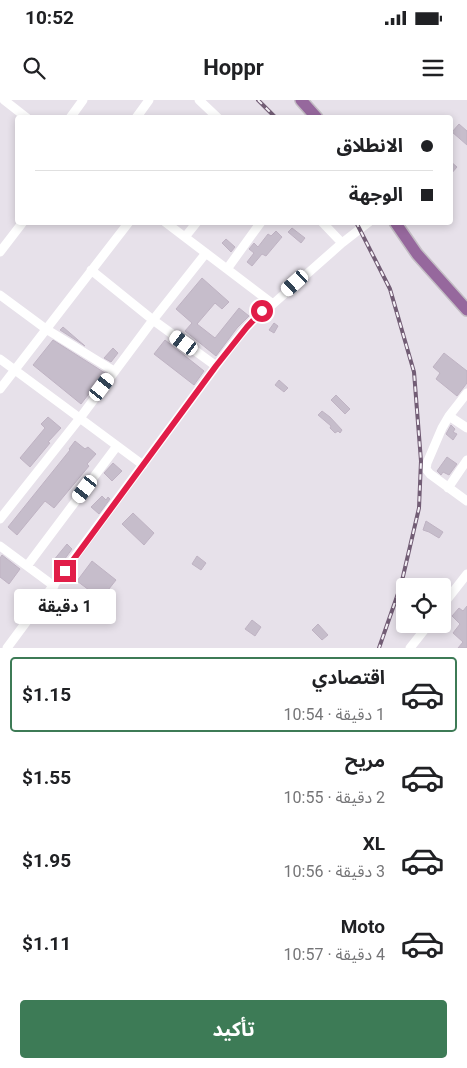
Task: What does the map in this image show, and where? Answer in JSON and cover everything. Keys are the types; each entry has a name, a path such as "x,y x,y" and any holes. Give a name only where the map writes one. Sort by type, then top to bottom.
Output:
{"main road":[{"path":"301,100 315,115"},
{"path":"397,225 417,254 467,310"}],"street":[{"path":"2,100 15,103 25,115"},
{"path":"72,115 83,100"},
{"path":"138,115 149,100"},
{"path":"199,100 212,115"},
{"path":"0,252 21,225"},
{"path":"0,389 126,225"},
{"path":"169,225 273,304"},
{"path":"185,238 195,225"},
{"path":"227,269 259,225"},
{"path":"325,225 342,243"},
{"path":"8,648 216,366 247,327 262,311 273,304 364,225"},
{"path":"0,519 206,253"},
{"path":"91,270 153,320 216,366"},
{"path":"0,295 46,329 114,371"},
{"path":"0,359 143,465"},
{"path":"467,393 442,428 426,469 467,502"},
{"path":"449,416 467,428"},
{"path":"26,566 117,446"},
{"path":"448,488 467,460"},
{"path":"0,546 54,586"},
{"path":"451,594 467,574"},
{"path":"410,648 422,633"}],"building":[{"path":"459,124 467,131 467,145 453,133"},
{"path":"453,164 457,167 453,172"},
{"path":"292,228 305,238 301,243 288,232"},
{"path":"276,231 282,237 266,256 262,254 252,266 247,262 254,253 249,249 254,243 258,247 268,234 271,236"},
{"path":"226,239 235,247 231,252 222,243"},
{"path":"202,278 229,302 222,309 215,303 197,324 215,338 239,308 249,316 237,328 216,356 185,331 192,323 176,309"},
{"path":"274,323 278,326 274,333 269,330"},
{"path":"63,327 85,346 60,330"},
{"path":"53,340 105,373 81,404 33,365"},
{"path":"165,340 204,371 194,385 154,354"},
{"path":"113,348 118,353 111,362 104,358"},
{"path":"444,353 467,371 467,383 457,396 436,379 440,373 433,367"},
{"path":"279,380 288,388 284,392 275,385"},
{"path":"336,395 350,409 345,414 331,400"},
{"path":"322,411 342,430 340,433 338,431 335,433 330,428 331,426 318,415"},
{"path":"48,417 61,428 30,467 20,458 45,428 41,424"},
{"path":"451,425 455,429 453,432 457,434 453,440 446,434"},
{"path":"75,441 85,449 88,447 96,454 87,464 89,466 54,508 45,501 17,535 8,527 70,450"},
{"path":"447,457 457,464 449,475 443,472 441,475 437,471"},
{"path":"113,463 122,471 112,481 104,473"},
{"path":"102,496 106,500 108,497 110,499 99,514 91,507"},
{"path":"133,513 154,533 144,545 122,524"},
{"path":"426,521 443,532 439,538 423,530"},
{"path":"67,544 72,549 59,567 53,561"},
{"path":"2,555 20,569 9,584 0,577 0,558"},
{"path":"197,556 206,563 201,570 192,564"},
{"path":"92,561 116,580 101,599 77,581"},
{"path":"467,606 467,648 458,648 463,642 453,633 460,624 452,616 459,608 463,611"},
{"path":"252,620 261,627 255,636 245,629"},
{"path":"318,624 328,635 322,640 312,630"}],"railway":[{"path":"258,100 273,115"},
{"path":"358,225 390,289 414,372 421,461 419,508 401,585 379,648"}],"route":[{"path":"65,571 216,366 262,311"}]}
